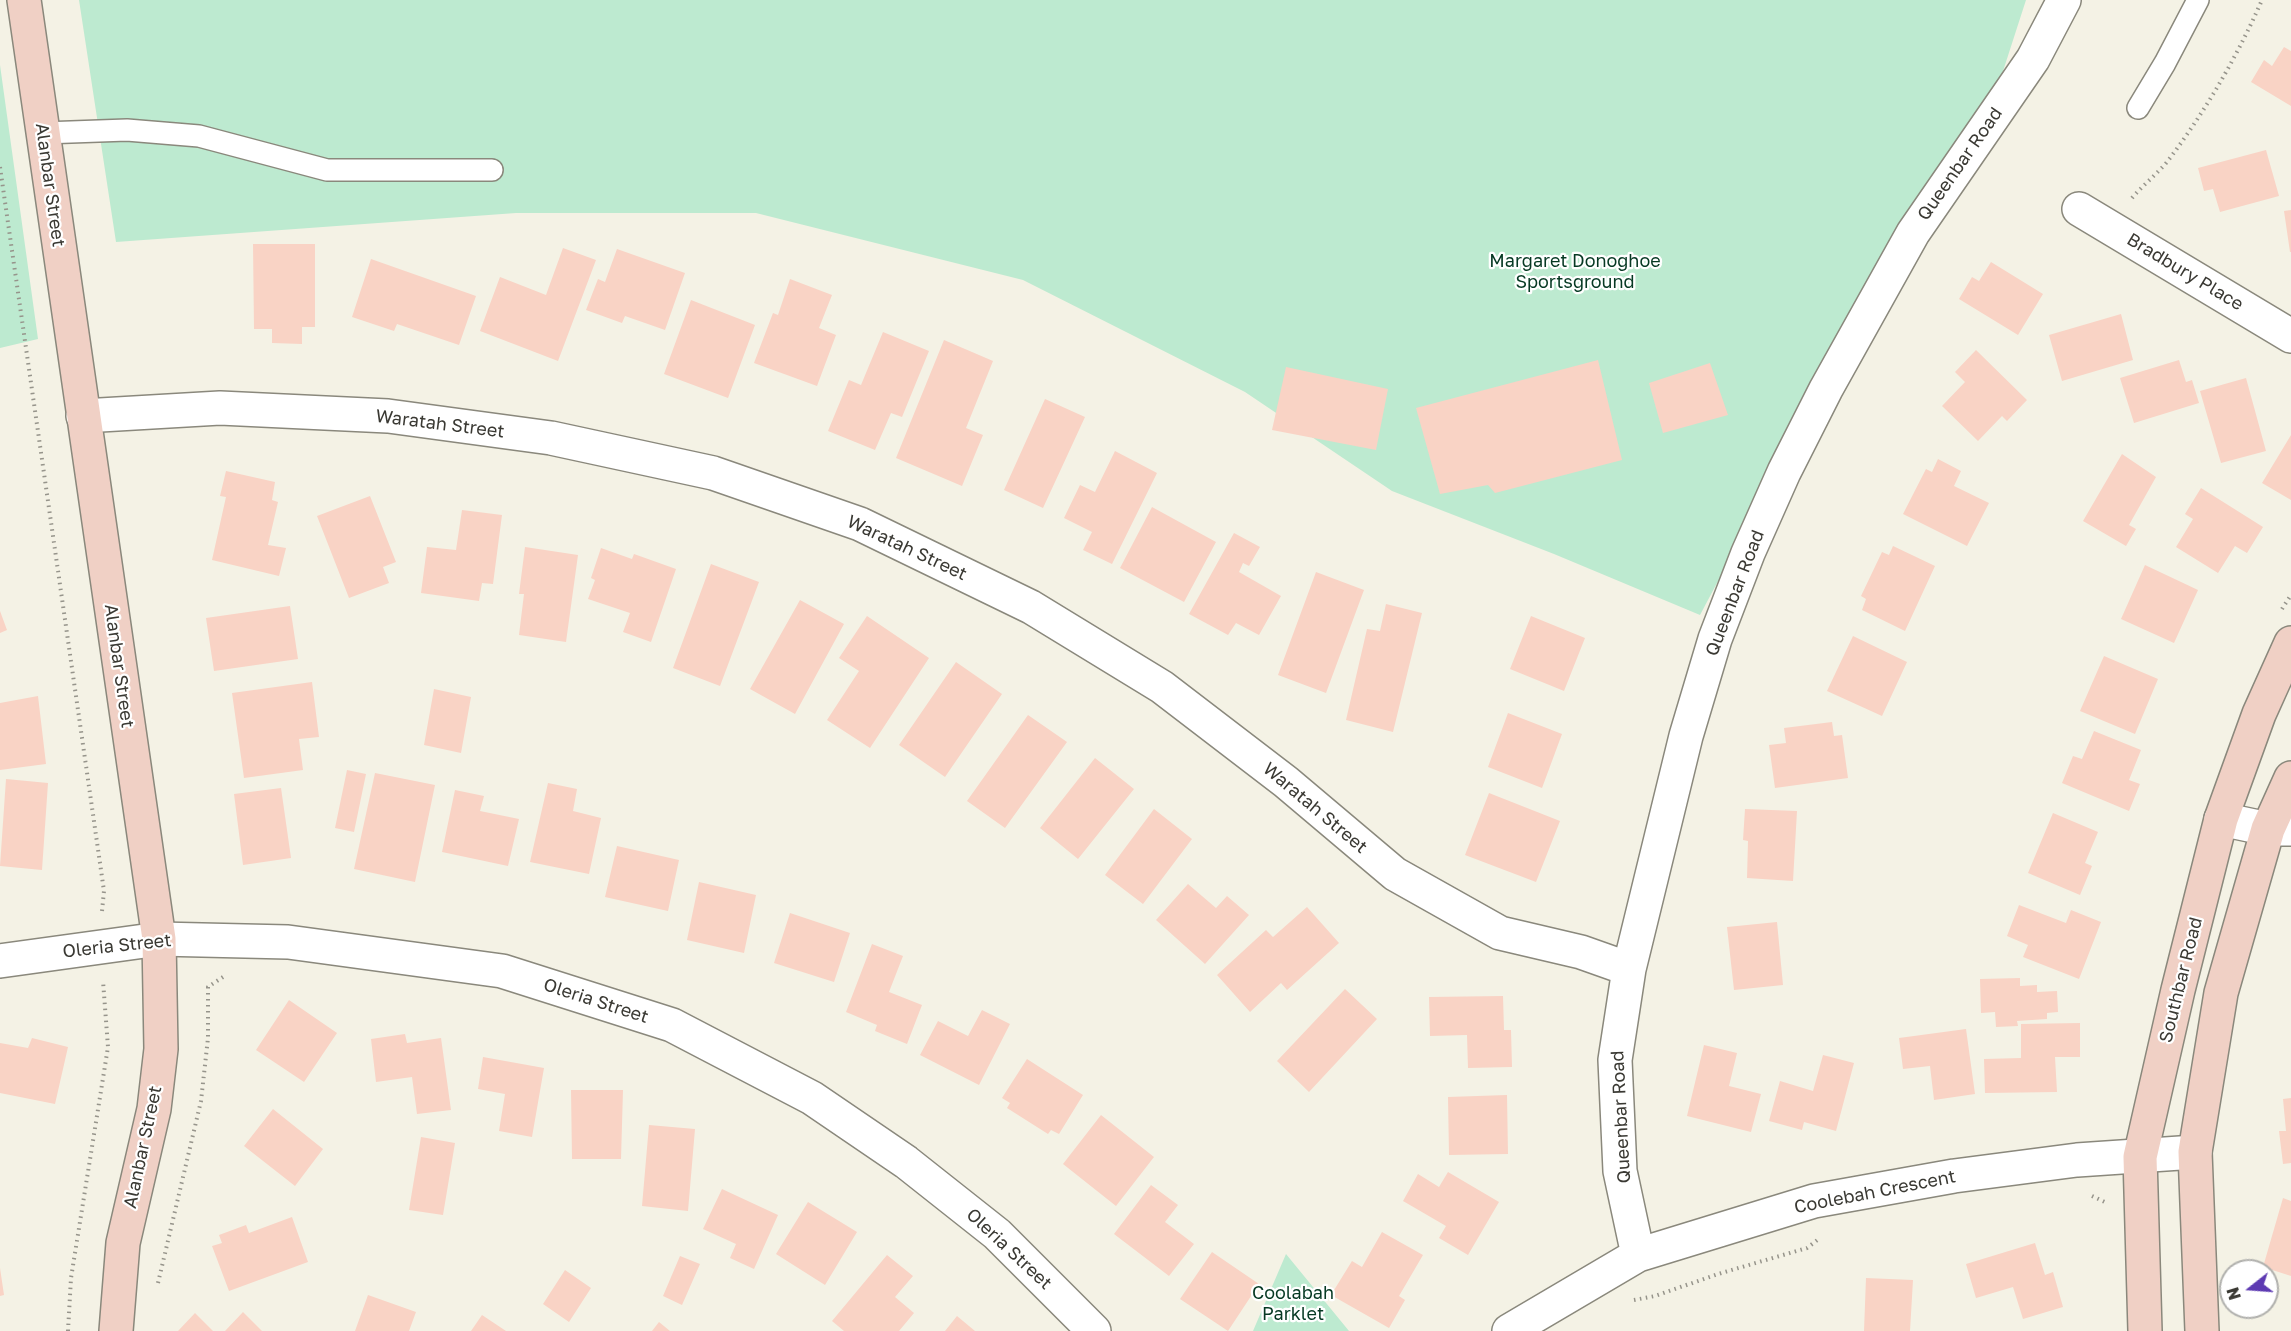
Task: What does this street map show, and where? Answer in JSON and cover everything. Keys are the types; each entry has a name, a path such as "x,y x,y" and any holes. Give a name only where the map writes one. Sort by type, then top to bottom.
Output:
{"street":[{"name":"Alanbar Street","path":"24,0 159,939 161,1049 154,1109 123,1243 116,1331"},
{"name":"Queenbar Road","path":"1638,1256 1620,1171 1615,1060 1629,969 1686,736 1715,639 1748,554 1780,482 1826,389 1913,233 2033,59 2064,0"},
{"name":"Bradbury Place","path":"2079,209 2291,336"},
{"name":"Waratah Street","path":"82,416 220,408 388,416 551,438 713,473 860,524 1031,607 1162,687 1286,782 1395,874 1500,933 1581,952 1629,969"},
{"name":"Southbar Road","path":"2145,1331 2140,1157 2178,990 2221,819 2259,714 2291,643"},
{"path":"2202,1331 2195,1152 2221,993 2280,829 2291,778"},
{"path":"2221,819 2280,829"},
{"name":"Oleria Street","path":"0,961 159,939 288,942 502,971 672,1025 812,1098 906,1162 997,1234 1094,1331"},
{"name":"Coolebah Crescent","path":"1509,1331 1638,1256 1814,1201 2010,1168 2077,1160 2195,1152"}],"lane":[{"path":"2138,108 2198,0"},
{"path":"43,133 127,130 199,136 327,170 492,170"}],"path":[{"path":"2138,191 2165,164 2193,126 2242,45 2262,0"},
{"path":"0,167 104,891 100,908 105,917 102,968 108,1047 71,1278 68,1331"},
{"path":"157,1290 166,1240 201,1101 208,1038 208,987 232,971"},
{"path":"2089,1194 2106,1202 2111,1208"},
{"path":"1626,1302 1655,1296 1718,1274 1807,1248 1822,1236"}],"green space":[{"name":"Margaret Donoghoe Sportsground","path":"79,0 2026,0 1983,133 1835,361 1700,615 1554,554 1392,491 1245,392 1023,280 756,213 516,213 116,242"},
{"path":"0,65 38,339 0,348"},
{"name":"Coolabah Parklet","path":"1286,1254 1349,1331 1253,1331"}],"building":[{"path":"2284,47 2291,51 2291,106 2251,82 2264,60 2272,66"},
{"path":"2266,150 2279,196 2220,212 2213,189 2204,191 2198,168"},
{"path":"2291,210 2291,252 2290,252 2284,211"},
{"path":"253,244 315,244 315,327 302,327 302,344 272,343 272,329 254,329"},
{"path":"563,248 596,260 558,361 480,331 500,277 546,295"},
{"path":"617,249 685,273 665,330 625,316 622,323 586,310 598,279 605,282"},
{"path":"371,259 476,296 459,345 397,324 394,331 352,317"},
{"path":"1991,262 2043,294 2018,335 1959,299 1972,277 1979,281"},
{"path":"790,279 832,295 819,328 836,335 817,386 754,363 773,313 778,315"},
{"path":"691,300 755,325 728,398 664,374"},
{"path":"2121,314 2133,360 2062,381 2049,335"},
{"path":"883,332 929,351 902,417 891,413 875,450 828,431 849,380 861,385"},
{"path":"944,340 993,361 966,428 983,435 962,486 896,458"},
{"path":"1976,350 2027,400 2007,421 2002,416 1978,441 1942,406 1965,382 1955,372"},
{"path":"1598,360 1622,460 1495,493 1488,485 1440,494 1416,408"},
{"path":"2179,360 2186,382 2192,380 2199,403 2134,423 2120,378"},
{"path":"1710,363 1728,415 1663,433 1649,383"},
{"path":"1286,367 1388,389 1376,450 1272,430"},
{"path":"2246,378 2266,451 2221,463 2200,391"},
{"path":"1045,399 1085,417 1043,508 1004,490"},
{"path":"2291,435 2291,500 2262,483"},
{"path":"1115,451 1157,473 1112,564 1083,550 1092,532 1064,518 1080,485 1095,492"},
{"path":"2122,454 2156,477 2129,525 2136,529 2126,546 2083,521"},
{"path":"1938,459 1961,471 1954,486 1989,503 1967,546 1903,514 1926,469 1932,472"},
{"path":"226,471 275,482 272,500 278,502 268,545 286,548 279,576 212,560 226,497 220,496"},
{"path":"2201,488 2263,527 2247,553 2235,546 2218,573 2176,547 2193,519 2185,514"},
{"path":"370,496 396,562 383,567 389,583 349,598 317,516"},
{"path":"1152,507 1216,542 1184,602 1120,568"},
{"path":"462,510 502,515 493,584 482,583 479,601 421,593 427,547 456,550"},
{"path":"1234,533 1260,547 1249,566 1243,563 1239,572 1281,596 1259,635 1236,623 1228,635 1189,614"},
{"path":"1893,546 1935,566 1905,631 1862,610 1866,599 1861,596 1882,552 1889,555"},
{"path":"525,547 578,555 566,642 519,635 524,594 519,594"},
{"path":"601,548 632,559 634,554 676,569 651,642 623,632 630,613 588,599 595,580 591,578"},
{"path":"711,564 759,582 720,686 673,668"},
{"path":"2145,565 2198,590 2174,643 2121,619"},
{"path":"1316,572 1364,590 1326,693 1278,675"},
{"path":"800,600 844,624 795,714 750,689"},
{"path":"1386,604 1422,613 1393,732 1346,720 1367,629 1380,631"},
{"path":"290,606 298,659 214,671 206,618"},
{"path":"0,611 7,630 0,633"},
{"path":"867,616 929,658 870,748 827,720 859,671 839,658"},
{"path":"1531,616 1585,638 1564,691 1510,669"},
{"path":"1853,636 1907,662 1882,716 1827,691"},
{"path":"2104,656 2158,679 2135,734 2080,711"},
{"path":"956,662 1002,694 945,777 899,745"},
{"path":"312,682 319,737 299,739 303,770 244,778 232,693"},
{"path":"434,689 471,697 461,753 424,745"},
{"path":"38,696 46,764 0,770 0,703"},
{"path":"1508,713 1562,734 1542,788 1488,767"},
{"path":"1028,715 1067,742 1005,828 967,801"},
{"path":"1832,722 1834,736 1842,735 1848,778 1775,788 1769,745 1786,743 1784,728"},
{"path":"2094,731 2141,750 2129,780 2140,784 2129,811 2062,783 2073,756 2082,759"},
{"path":"1095,758 1134,789 1078,859 1040,828"},
{"path":"347,770 366,774 354,832 335,828"},
{"path":"375,773 435,785 415,882 354,869"},
{"path":"6,779 48,783 42,870 0,866"},
{"path":"548,783 577,789 573,811 601,818 589,874 530,862"},
{"path":"281,788 291,858 243,865 234,794"},
{"path":"455,790 484,796 480,811 519,819 508,866 442,852"},
{"path":"1489,793 1560,821 1536,882 1465,855"},
{"path":"1154,809 1192,839 1143,904 1105,875"},
{"path":"1745,809 1797,811 1793,881 1747,878 1748,841 1743,840"},
{"path":"2053,813 2098,832 2085,863 2092,866 2080,895 2028,873"},
{"path":"617,846 679,860 668,911 605,897"},
{"path":"699,882 756,895 744,953 687,940"},
{"path":"1188,884 1216,908 1227,896 1249,915 1205,964 1156,920"},
{"path":"2019,905 2066,923 2071,910 2101,922 2079,979 2023,957 2028,945 2007,936"},
{"path":"1307,907 1339,943 1287,990 1281,983 1250,1012 1217,975 1266,930 1273,937"},
{"path":"790,913 850,933 834,982 774,963"},
{"path":"1777,922 1783,985 1734,990 1727,927"},
{"path":"872,944 903,956 889,992 922,1005 907,1044 875,1031 877,1025 846,1012"},
{"path":"2020,978 2020,986 2037,985 2037,992 2057,991 2058,1012 2047,1013 2047,1019 2017,1021 2018,1026 1996,1027 1995,1012 1981,1013 1980,979"},
{"path":"1345,989 1377,1019 1309,1092 1277,1061"},
{"path":"1503,996 1504,1030 1511,1030 1512,1067 1468,1068 1467,1035 1430,1036 1429,997"},
{"path":"289,1000 337,1033 304,1082 256,1050"},
{"path":"982,1010 1010,1024 979,1085 920,1055 938,1021 968,1036"},
{"path":"2080,1023 2080,1057 2055,1057 2057,1092 1985,1093 1984,1059 2021,1058 2021,1024"},
{"path":"1966,1029 1975,1094 1934,1100 1930,1066 1903,1069 1899,1038"},
{"path":"405,1034 407,1043 441,1038 451,1110 417,1114 412,1077 376,1082 371,1039"},
{"path":"32,1038 68,1047 55,1104 0,1093 0,1043 28,1048"},
{"path":"1704,1045 1737,1053 1729,1086 1761,1094 1751,1132 1687,1116"},
{"path":"1823,1055 1854,1063 1836,1131 1804,1122 1802,1130 1769,1121 1780,1081 1813,1091"},
{"path":"483,1057 544,1068 532,1137 499,1131 505,1094 478,1089"},
{"path":"1027,1059 1083,1095 1059,1134 1051,1130 1048,1134 1007,1108 1010,1103 1002,1098"},
{"path":"571,1090 623,1090 621,1159 572,1159"},
{"path":"1507,1095 1508,1154 1449,1155 1448,1097"},
{"path":"2291,1098 2291,1163 2283,1164 2279,1131 2286,1131 2283,1099"},
{"path":"273,1109 323,1149 295,1186 244,1146"},
{"path":"1101,1115 1154,1157 1116,1206 1063,1164"},
{"path":"649,1125 695,1129 688,1211 642,1206"},
{"path":"421,1137 455,1143 443,1215 409,1210"},
{"path":"1448,1172 1499,1202 1468,1255 1439,1238 1446,1226 1403,1201 1418,1174 1439,1187"},
{"path":"1151,1185 1178,1205 1165,1222 1194,1244 1169,1276 1114,1234"},
{"path":"722,1189 778,1215 754,1269 730,1258 736,1244 703,1229"},
{"path":"2283,1198 2291,1201 2291,1276 2279,1272 2279,1259 2265,1259"},
{"path":"808,1202 857,1232 825,1285 776,1254"},
{"path":"292,1217 308,1262 229,1291 212,1246 222,1243 219,1235 246,1225 249,1233"},
{"path":"1382,1232 1423,1255 1399,1296 1405,1300 1389,1328 1331,1295 1352,1261 1362,1267"},
{"path":"2035,1243 2045,1275 2053,1272 2063,1307 2023,1319 2013,1287 1976,1298 1966,1264"},
{"path":"1212,1252 1259,1284 1228,1331 1180,1299"},
{"path":"887,1255 913,1276 895,1297 914,1313 899,1331 844,1331 832,1321"},
{"path":"680,1256 700,1264 682,1305 663,1296"},
{"path":"0,1268 4,1295 0,1296"},
{"path":"565,1270 591,1288 569,1322 543,1304"},
{"path":"1866,1278 1913,1280 1910,1331 1864,1331"},
{"path":"368,1295 416,1312 409,1331 355,1331"},
{"path":"243,1312 262,1331 225,1331"},
{"path":"195,1313 213,1331 178,1331"},
{"path":"482,1315 506,1331 471,1331"},
{"path":"957,1316 975,1331 945,1331"},
{"path":"659,1322 670,1331 652,1331"}]}
